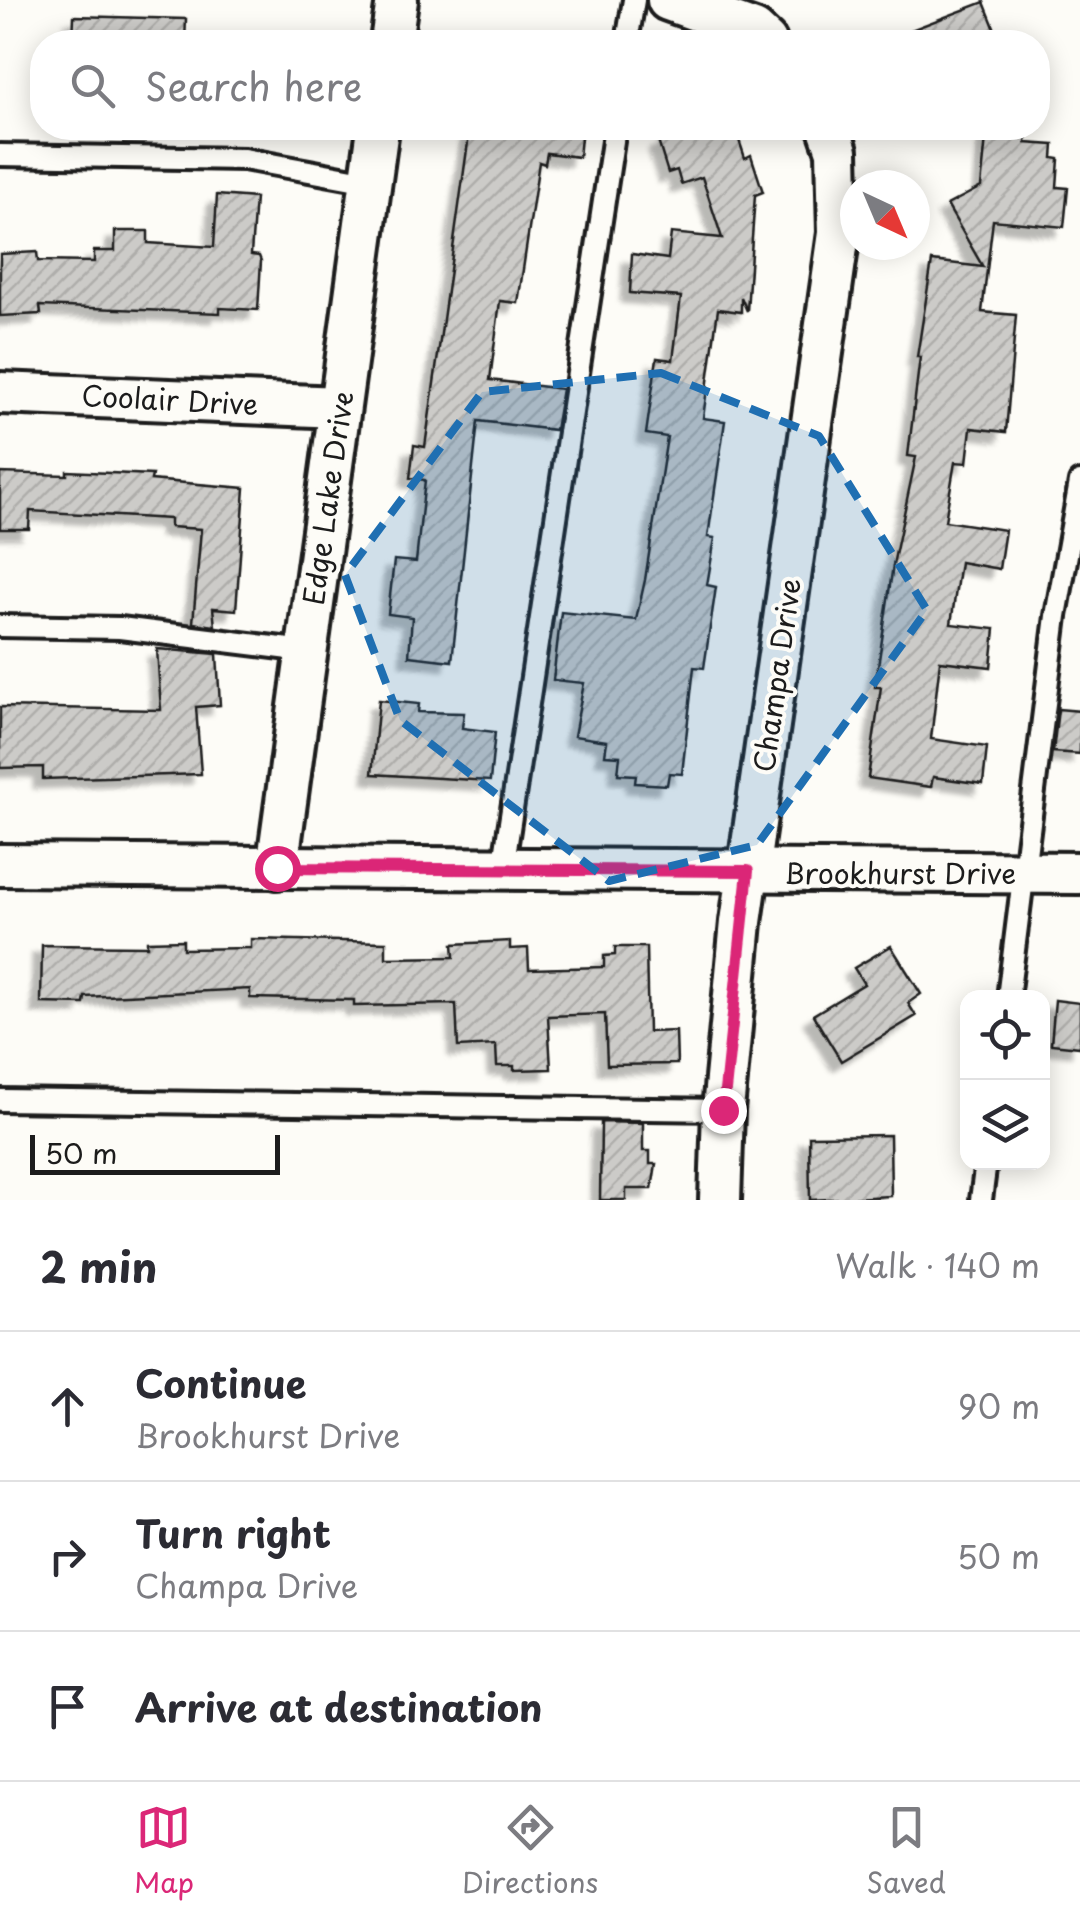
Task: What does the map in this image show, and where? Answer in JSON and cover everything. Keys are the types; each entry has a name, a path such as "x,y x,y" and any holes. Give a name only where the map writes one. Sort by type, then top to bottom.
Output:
{"street":[{"path":"393,30 398,0"},
{"path":"668,0 751,30"},
{"name":"Edge Lake Drive","path":"277,868 376,140"},
{"name":"Champa Drive","path":"720,1200 723,1110 748,871 839,234 833,140"},
{"name":"Coolair Drive","path":"0,393 339,407"},
{"name":"Brookhurst Drive","path":"0,865 1080,873"}],"lane":[{"path":"629,30 634,0"},
{"path":"503,869 612,140"},
{"path":"0,155 244,159 369,182"},
{"path":"1009,990 1056,616 1080,482"},
{"path":"0,626 120,628 306,651"},
{"path":"0,1100 723,1110"},
{"path":"981,1200 985,1170"}],"highlighted area":[{"path":"661,373 819,436 927,610 757,845 609,881 400,720 345,575 482,392"}],"building":[{"path":"984,2 995,30 911,30"},
{"path":"74,16 186,19 186,30 73,30"},
{"path":"468,140 581,140 579,157 547,153 545,164 539,162 518,303 500,301 490,380 562,389 555,430 478,421 452,661 409,656 412,617 388,614 394,560 416,562 425,480 410,478 414,445 425,447"},
{"path":"739,140 745,158 751,155 763,192 755,195 747,311 741,297 741,312 718,309 703,418 725,421 708,537 715,538 707,585 716,587 704,668 694,667 682,774 669,773 667,785 635,783 636,775 618,774 620,756 605,755 607,741 574,736 584,683 553,680 561,612 636,620 645,580 667,437 646,434 657,358 673,360 681,297 630,293 632,254 668,259 671,233 722,238 702,177 681,184 677,170 668,173 658,141"},
{"path":"986,140 1026,140 1026,143 1054,145 1053,158 1059,159 1057,187 1068,188 1064,227 993,220 982,312 1016,315 1006,432 971,428 967,463 955,462 945,521 1005,530 999,569 960,562 951,624 995,629 991,667 940,661 931,739 987,747 983,784 933,777 931,787 868,778 881,687 875,687 893,565 916,457 908,456 917,357 932,261 983,267 947,205 981,187"},
{"path":"217,195 255,198 251,255 259,256 261,261 258,310 220,308 220,313 40,306 41,314 0,316 0,254 37,252 38,261 94,262 94,251 115,251 115,231 148,231 148,243 214,247"},
{"path":"67,471 152,475 151,480 245,488 236,610 213,608 215,626 193,623 201,529 170,527 170,519 30,511 29,529 0,529 0,473 67,475"},
{"path":"157,649 217,654 220,705 196,707 201,774 43,779 43,767 0,768 0,707 161,710"},
{"path":"379,700 419,704 418,712 464,713 462,728 495,732 490,781 372,774"},
{"path":"1058,709 1080,711 1080,754 1053,752"},
{"path":"251,939 386,942 386,958 454,957 453,944 510,941 510,949 528,948 529,969 604,967 604,956 615,955 615,947 646,947 648,1032 676,1031 677,1064 607,1065 605,1014 548,1016 551,1069 514,1070 514,1066 497,1066 496,1045 458,1047 456,1004 354,1006 354,1000 250,998 250,989 85,997 84,1004 41,1003 42,945 147,946 147,941 183,940 183,949 251,948"},
{"path":"891,946 921,994 908,1003 916,1016 841,1061 813,1015 864,984 854,968"},
{"path":"1055,1000 1080,1003 1080,1047 1051,1044"},
{"path":"601,1122 643,1123 643,1151 650,1151 650,1164 656,1164 652,1189 626,1189 626,1200 600,1200"},
{"path":"890,1135 891,1196 810,1200 809,1136"}],"route":[{"path":"277,868 748,871 723,1110"}]}
